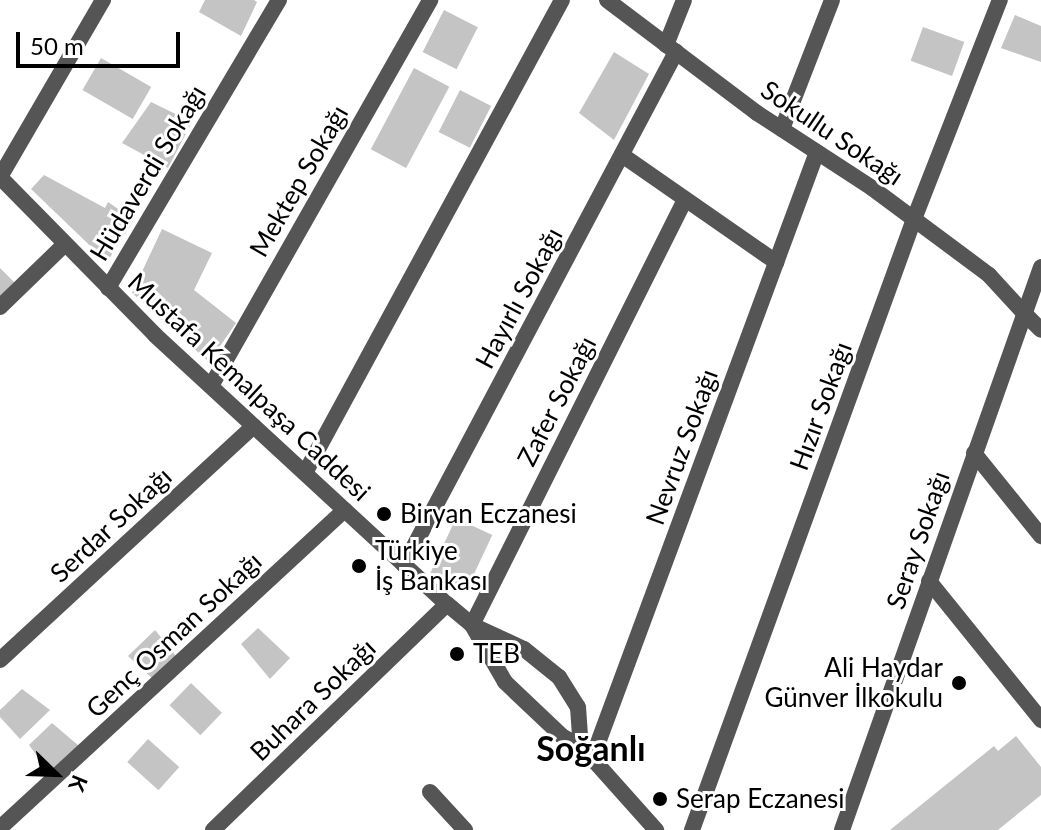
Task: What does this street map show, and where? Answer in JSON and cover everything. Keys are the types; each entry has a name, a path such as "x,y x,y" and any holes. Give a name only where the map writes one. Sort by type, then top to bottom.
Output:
{"street":[{"path":"0,177 103,0"},
{"name":"Hüdaverdi Sokağı","path":"108,288 279,0"},
{"name":"Mektep Sokağı","path":"211,386 430,0"},
{"path":"305,473 562,0"},
{"name":"Sokullu Sokağı","path":"607,0 782,129 914,219 989,275 1041,330"},
{"name":"Hayırlı Sokağı","path":"404,565 622,155 671,48 684,0"},
{"path":"782,129 832,0"},
{"name":"Hızır Sokağı","path":"692,830 914,219 1000,0"},
{"name":"Nevruz Sokağı","path":"586,752 817,152"},
{"path":"622,155 776,262"},
{"name":"Mustafa Kemalpaşa Caddesi","path":"0,177 64,245 211,386 472,625"},
{"name":"Zafer Sokağı","path":"472,625 685,199"},
{"path":"0,307 64,245"},
{"name":"Seray Sokağı","path":"842,830 1041,267"},
{"name":"Serdar Sokağı","path":"0,660 254,426"},
{"path":"974,453 1041,536"},
{"name":"Genç Osman Sokağı","path":"0,828 345,510"},
{"path":"929,581 1041,720"},
{"name":"Buhara Sokağı","path":"213,830 447,604"},
{"path":"472,625 524,649 559,677 578,707 586,752"},
{"path":"472,625 505,682 563,737 586,752 656,830"},
{"path":"430,792 465,830"}],"building":[{"path":"205,0 257,2 241,36 199,12"},
{"path":"444,10 478,27 457,69 423,52"},
{"path":"1015,15 1041,26 1041,62 1001,48"},
{"path":"923,27 964,42 952,76 911,61"},
{"path":"614,52 649,74 614,140 579,113"},
{"path":"101,58 151,87 133,119 82,90"},
{"path":"414,68 449,87 406,168 371,149"},
{"path":"460,90 491,106 470,148 439,132"},
{"path":"151,102 192,122 168,168 122,143"},
{"path":"44,175 105,208 108,202 134,220 107,262 31,189"},
{"path":"162,229 212,253 194,290 236,323 209,362 132,293"},
{"path":"0,268 16,284 0,299"},
{"path":"456,518 492,535 466,591 430,574"},
{"path":"258,628 290,658 270,679 241,644"},
{"path":"155,630 176,656 153,679 128,656"},
{"path":"191,683 222,713 200,735 169,705"},
{"path":"22,689 50,710 20,739 0,717 0,710"},
{"path":"52,723 79,746 51,775 29,745"},
{"path":"1016,736 1041,767 1041,795 998,830 890,830 994,746 998,751"},
{"path":"148,739 179,767 158,790 127,762"}],"place":[{"name":"Biryan Eczanesi","path":"384,514"},
{"name":"Türkiye İş Bankası","path":"359,566"},
{"name":"TEB","path":"457,654"},
{"name":"Ali Haydar Günver İlkokulu","path":"959,683"},
{"name":"Serap Eczanesi","path":"660,799"}],"district":[{"name":"Soğanlı","path":"591,748"}]}
